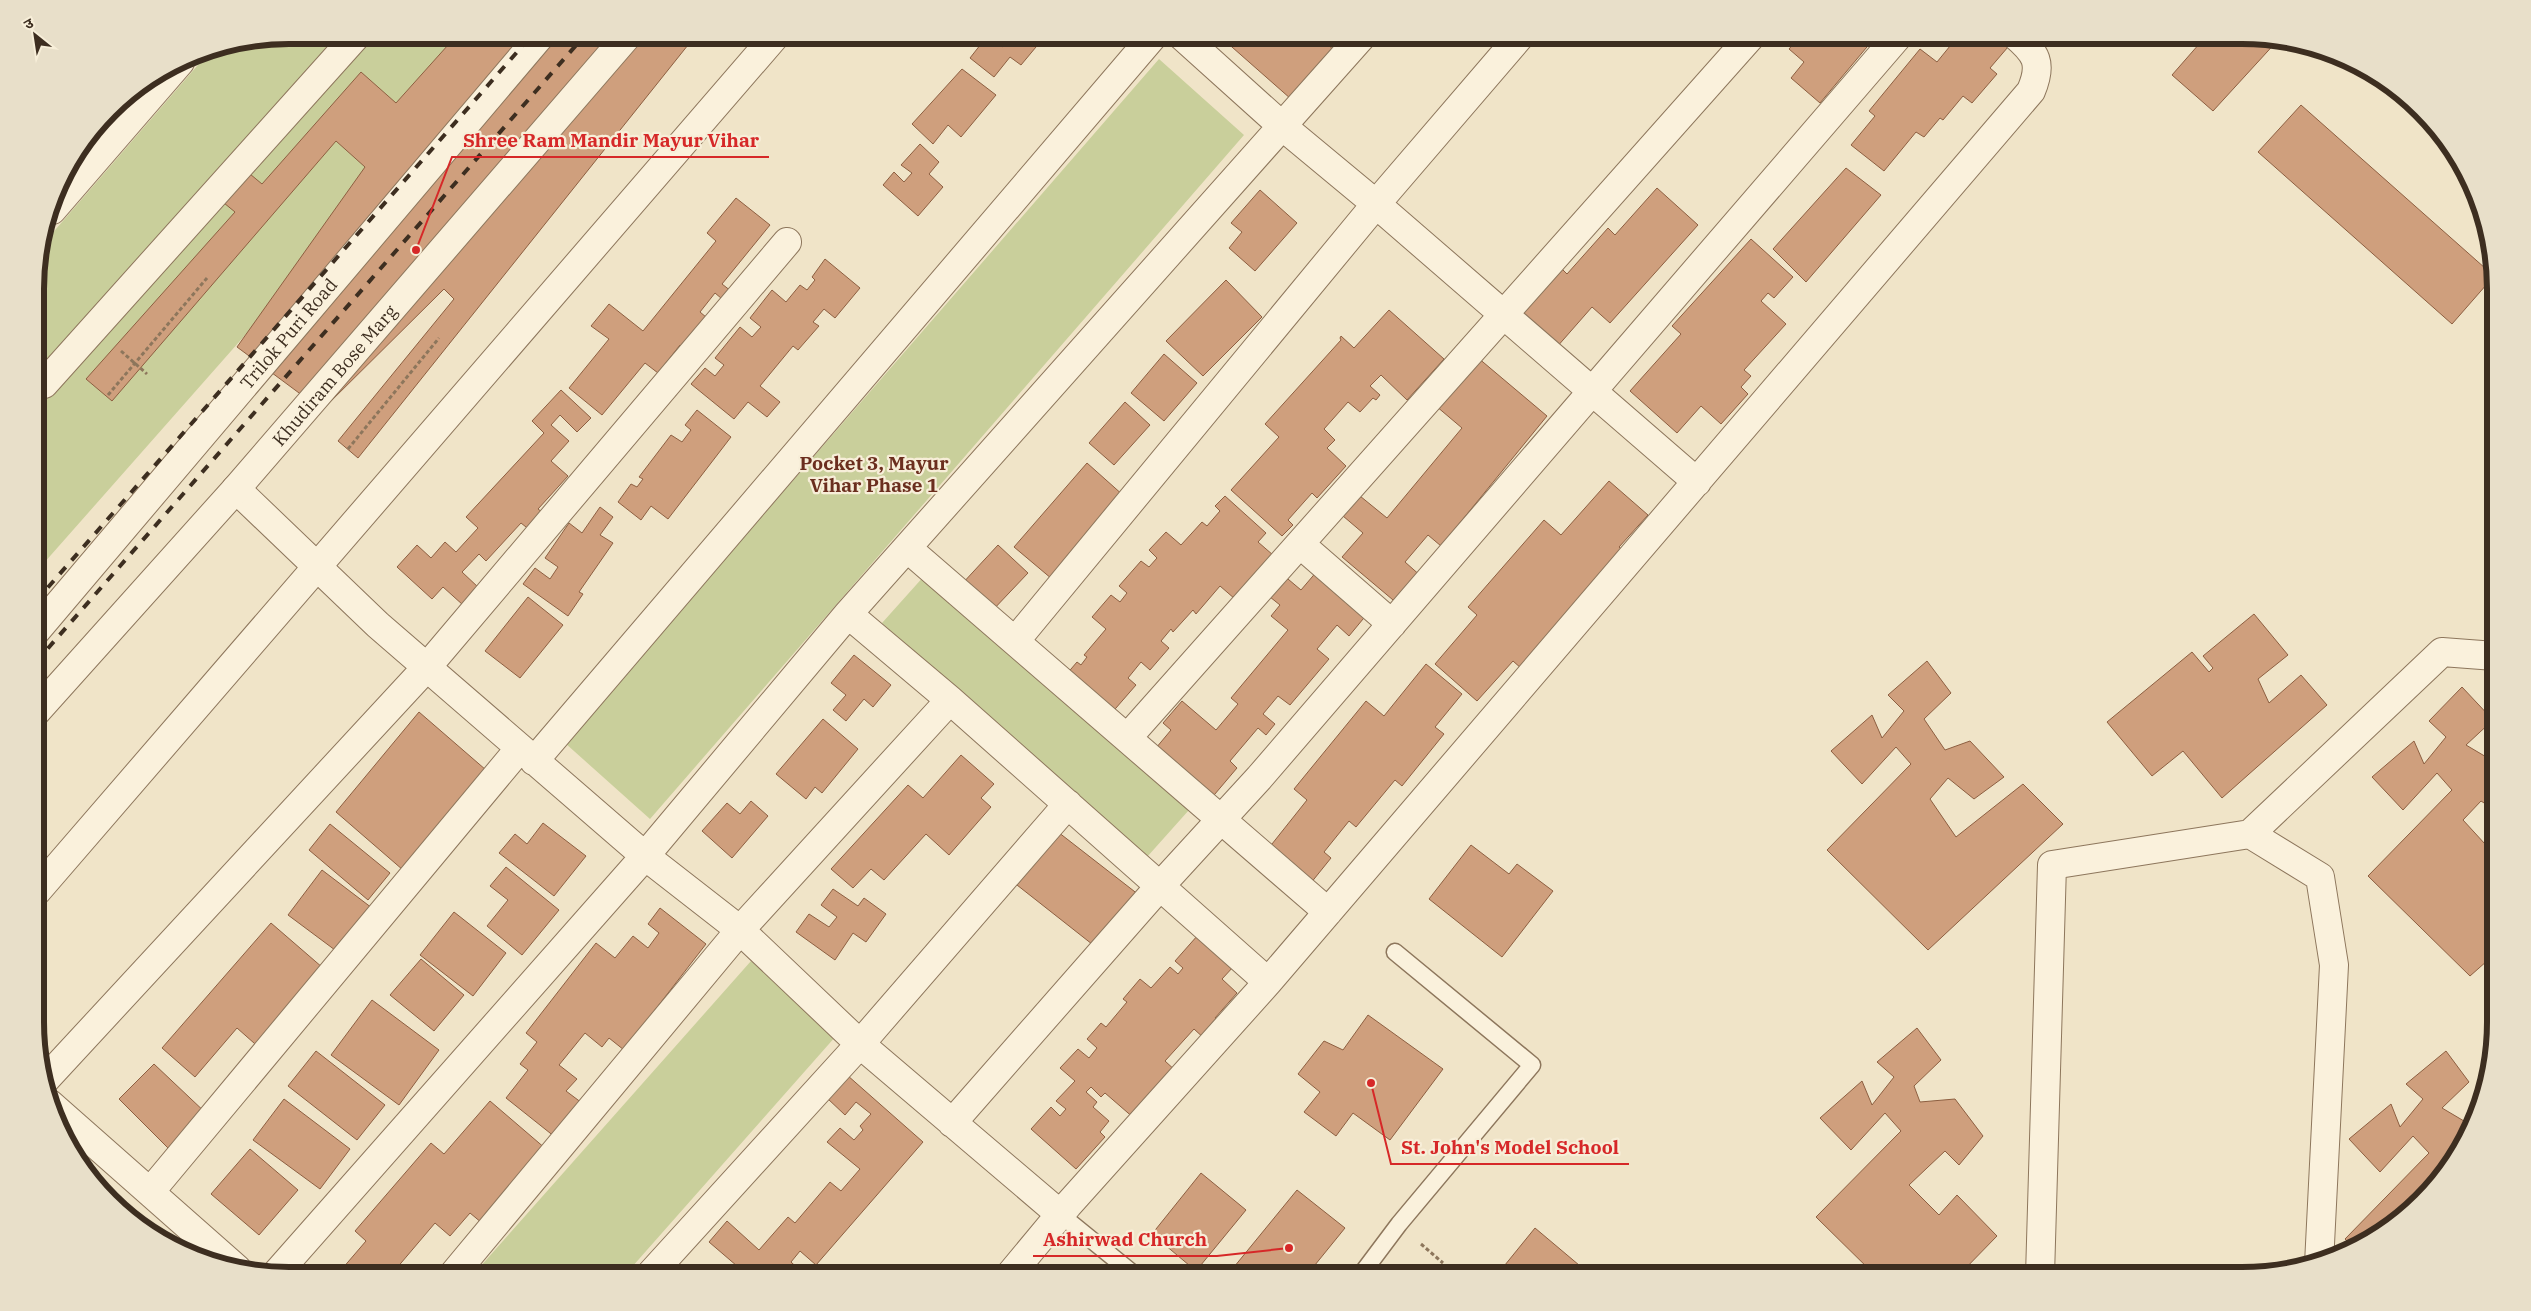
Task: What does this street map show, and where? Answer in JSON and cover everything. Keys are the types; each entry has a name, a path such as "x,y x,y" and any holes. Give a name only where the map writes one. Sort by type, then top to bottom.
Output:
{"street":[{"path":"44,384 350,44"},
{"name":"Trilok Puri Road","path":"44,622 533,44"},
{"name":"Khudiram Bose Marg","path":"44,703 236,489 620,44"},
{"path":"44,883 768,44"},
{"path":"150,1192 527,754 1146,44"},
{"path":"1191,44 1282,126 1376,204 1697,482"},
{"path":"282,1267 645,856 848,614 1355,44"},
{"path":"1016,640 1376,204 1513,44"},
{"path":"1128,738 1744,44"},
{"path":"952,1123 1160,886 1222,820 1891,44"},
{"path":"1017,1267 1268,982 2031,91 2036,80 2037,67 2033,51 2025,44"},
{"path":"61,199 141,95 152,85"},
{"path":"49,1075 427,667 787,242"},
{"path":"236,489 316,566 427,667 645,856 740,930 860,1044 1061,1215"},
{"path":"1300,544 1392,624"},
{"path":"907,548 1016,640 1328,912"},
{"path":"848,614 950,700 1268,982"},
{"path":"2040,1267 2052,865 2250,834 2442,652 2487,655"},
{"path":"459,1267 740,930 950,700"},
{"path":"657,1267 860,1044 1068,804"},
{"path":"2250,834 2320,877 2334,965 2319,1255"},
{"path":"61,1114 226,1259"}],"lane":[{"path":"1367,1267 1399,1224 1532,1065 1395,952"},
{"path":"1061,1215 1125,1267"}],"path":[{"path":"108,395 207,278"},
{"path":"348,449 439,338"}],"green space":[{"path":"272,44 502,44 44,563 44,272 49,237 203,59 241,48"},
{"path":"1159,59 1244,135 650,819 565,743"},
{"path":"925,575 1189,810 1147,857 882,623"},
{"path":"751,961 836,1036 632,1267 480,1267"}],"building":[{"path":"449,44 689,44 358,458 338,441 454,299 444,289 322,410 237,347 365,167 336,141 112,401 86,379 235,212 224,203 250,174 262,184 361,72 396,103"},
{"path":"981,44 999,44 1003,47 1005,44 1038,44 1021,65 1010,57 994,77 970,58"},
{"path":"1229,44 1327,44 1335,51 1291,99"},
{"path":"1793,44 1869,44 1820,103 1791,78 1804,62 1789,49"},
{"path":"1952,44 2004,44 2008,47 1990,68 1997,74 1972,103 1963,96 1943,120 1940,118 1924,137 1916,132 1884,171 1851,145 1875,116 1869,111 1920,49 1937,62"},
{"path":"2199,44 2273,46 2213,111 2172,75"},
{"path":"962,69 996,95 961,137 948,125 933,144 912,124"},
{"path":"2301,105 2487,270 2487,284 2452,324 2258,152"},
{"path":"920,144 939,162 929,174 943,187 918,216 883,185 894,172 904,182 912,173 901,165"},
{"path":"1846,168 1881,195 1806,282 1773,249"},
{"path":"1657,188 1698,225 1610,323 1592,307 1556,348 1516,313 1559,266 1567,274 1608,228 1615,235"},
{"path":"1260,190 1297,223 1255,271 1229,248 1242,232 1231,223"},
{"path":"736,198 770,225 722,284 736,295 728,304 715,293 700,312 713,323 689,353 680,345 658,373 645,363 602,415 569,388 609,339 591,326 609,304 643,331 716,241 707,233"},
{"path":"1751,239 1793,277 1774,298 1768,293 1761,301 1786,324 1744,370 1751,376 1741,387 1748,394 1721,424 1701,406 1677,433 1630,391 1681,334 1672,326"},
{"path":"825,259 860,288 835,318 824,309 813,322 819,326 798,350 793,346 760,386 780,402 767,417 748,402 734,419 691,384 705,368 715,376 724,365 715,358 740,327 752,337 761,327 750,318 772,290 786,302 800,285 807,290 815,280 812,277"},
{"path":"1226,280 1262,317 1203,376 1166,341"},
{"path":"1389,310 1444,359 1407,400 1381,375 1370,386 1380,395 1376,400 1373,398 1360,412 1348,402 1324,429 1335,440 1327,448 1346,466 1317,498 1312,493 1288,520 1293,525 1282,536 1231,490 1279,437 1265,424 1341,340 1341,336 1354,348"},
{"path":"1164,354 1197,383 1164,421 1131,393"},
{"path":"1477,357 1547,416 1441,546 1428,535 1405,562 1422,577 1399,605 1342,557 1363,533 1343,516 1360,496 1387,518 1462,428 1436,406"},
{"path":"561,390 591,418 577,432 560,415 551,425 569,441 551,461 568,476 538,509 546,515 531,531 521,523 486,561 479,554 462,572 479,588 463,605 443,587 432,599 397,567 417,545 431,558 445,542 456,552 478,528 466,517 544,433 532,421"},
{"path":"1125,402 1150,425 1114,465 1089,443"},
{"path":"697,410 731,437 668,519 651,506 641,520 618,502 631,484 637,487 643,479 639,477 671,435 682,442 691,430 685,425"},
{"path":"1087,463 1124,496 1052,579 1014,547"},
{"path":"1609,481 1648,515 1619,547 1626,553 1522,669 1513,661 1477,701 1435,664 1477,615 1468,607 1544,520 1561,535"},
{"path":"1225,496 1266,533 1258,542 1273,555 1235,599 1220,586 1196,614 1193,610 1173,632 1171,629 1161,641 1169,648 1150,670 1141,662 1128,678 1136,685 1109,716 1065,676 1077,662 1081,665 1087,657 1084,655 1106,629 1092,617 1111,595 1120,602 1127,593 1119,586 1141,561 1149,567 1157,558 1149,550 1166,532 1181,545 1202,522 1207,526 1220,511 1215,506"},
{"path":"600,507 613,517 600,535 613,543 579,592 583,594 568,616 523,584 535,568 550,579 558,567 545,558 569,523 582,533"},
{"path":"998,545 1028,573 991,612 961,585"},
{"path":"1318,570 1368,613 1349,636 1337,625 1317,649 1329,659 1290,705 1278,696 1263,714 1275,724 1266,735 1258,728 1230,761 1237,768 1209,801 1151,754 1171,730 1163,723 1182,701 1216,730 1238,704 1231,698 1288,630 1271,616 1280,605 1265,593 1282,574 1301,590"},
{"path":"528,597 563,625 520,678 485,651"},
{"path":"2254,614 2288,655 2258,679 2269,703 2301,675 2327,705 2222,798 2183,751 2152,776 2107,722 2192,652 2209,672 2213,668 2203,656"},
{"path":"854,655 891,685 873,707 864,699 846,721 833,710 846,695 831,683"},
{"path":"1927,661 1951,693 1924,719 1945,750 1970,741 2004,777 1974,799 1948,778 1930,799 1956,837 2023,784 2063,824 1928,950 1827,850 1911,764 1896,747 1862,784 1831,751 1872,715 1882,738 1904,711 1888,695"},
{"path":"1426,664 1462,694 1435,727 1444,734 1402,786 1395,780 1356,827 1349,821 1324,852 1331,858 1306,889 1264,854 1307,800 1294,789 1366,701 1384,716"},
{"path":"2462,687 2487,714 2487,726 2466,745 2487,757 2487,805 2481,801 2463,820 2487,846 2487,961 2470,976 2368,876 2452,790 2437,773 2403,810 2372,777 2414,741 2424,764 2446,737 2429,721"},
{"path":"419,712 486,770 403,870 336,812"},
{"path":"823,719 858,749 822,793 815,787 806,799 776,774"},
{"path":"961,755 994,784 981,798 991,807 949,855 926,834 884,880 871,869 853,888 831,869 908,785 923,798"},
{"path":"751,801 768,816 732,858 702,831 727,803 740,814"},
{"path":"543,823 586,856 554,896 499,853 515,834 527,844"},
{"path":"330,824 390,873 368,900 309,850"},
{"path":"1058,832 1139,895 1097,948 1017,885"},
{"path":"1471,845 1509,874 1517,864 1553,891 1502,957 1429,899"},
{"path":"506,867 559,910 522,955 487,926 508,900 490,886"},
{"path":"322,870 372,908 339,953 288,915"},
{"path":"833,889 858,906 864,898 886,914 866,942 853,933 835,960 796,932 809,914 829,927 837,917 821,905"},
{"path":"660,908 706,944 624,1050 609,1038 602,1047 585,1033 559,1065 577,1079 566,1091 582,1103 555,1137 506,1098 528,1070 520,1064 537,1042 526,1033 596,943 615,958 633,936 648,948 659,933 648,924"},
{"path":"454,912 506,953 473,996 420,955"},
{"path":"271,923 330,974 263,1051 237,1028 195,1077 162,1048"},
{"path":"1198,935 1234,966 1222,979 1237,993 1215,1018 1221,1023 1206,1040 1194,1029 1165,1061 1177,1072 1135,1119 1105,1093 1101,1097 1091,1087 1086,1092 1097,1102 1093,1107 1109,1121 1100,1132 1105,1137 1076,1169 1031,1129 1051,1107 1060,1116 1066,1109 1056,1101 1075,1081 1060,1068 1078,1049 1089,1058 1097,1048 1087,1039 1101,1023 1106,1027 1127,1002 1123,999 1140,979 1151,988 1170,967 1178,974 1183,968 1175,961"},
{"path":"421,959 464,995 434,1031 390,995"},
{"path":"372,1000 439,1050 399,1105 331,1055"},
{"path":"1368,1015 1443,1069 1390,1140 1353,1113 1336,1136 1304,1112 1320,1092 1298,1074 1324,1041 1343,1050"},
{"path":"1917,1028 1941,1060 1914,1086 1920,1102 1955,1099 1983,1136 1959,1165 1945,1151 1909,1185 1939,1215 1957,1195 1997,1236 1967,1267 1867,1267 1816,1217 1901,1131 1885,1113 1851,1150 1820,1118 1862,1081 1872,1105 1894,1077 1877,1062"},
{"path":"316,1051 385,1105 357,1140 288,1086"},
{"path":"2446,1051 2469,1082 2442,1108 2466,1122 2437,1172 2416,1196 2392,1217 2349,1243 2345,1239 2429,1153 2413,1136 2380,1172 2349,1139 2391,1104 2400,1127 2423,1099 2406,1084"},
{"path":"154,1064 208,1115 172,1152 119,1099"},
{"path":"847,1075 923,1142 816,1265 800,1251 791,1262 796,1267 736,1267 709,1242 727,1221 759,1250 788,1217 795,1223 830,1182 841,1191 860,1169 827,1142 840,1128 854,1140 863,1130 860,1126 871,1114 856,1102 845,1115 827,1098"},
{"path":"284,1099 350,1149 320,1189 253,1140"},
{"path":"490,1101 546,1149 482,1223 470,1213 450,1236 435,1223 398,1267 344,1267 366,1241 355,1231 431,1143 444,1154"},
{"path":"250,1149 298,1190 259,1235 211,1194"},
{"path":"1201,1173 1246,1210 1199,1267 1191,1267 1152,1234"},
{"path":"1297,1190 1345,1228 1313,1267 1234,1267"},
{"path":"1535,1228 1581,1267 1503,1267"}],"railway":[{"path":"44,592 524,44"},
{"path":"44,653 577,44"}],"place":[{"name":"Shree Ram Mandir Mayur Vihar","path":"416,250"},
{"name":"St. John's Model School","path":"1371,1083"},
{"name":"Ashirwad Church","path":"1289,1248"}],"district":[{"name":"Pocket 3, Mayur Vihar Phase 1","path":"874,474"}]}
